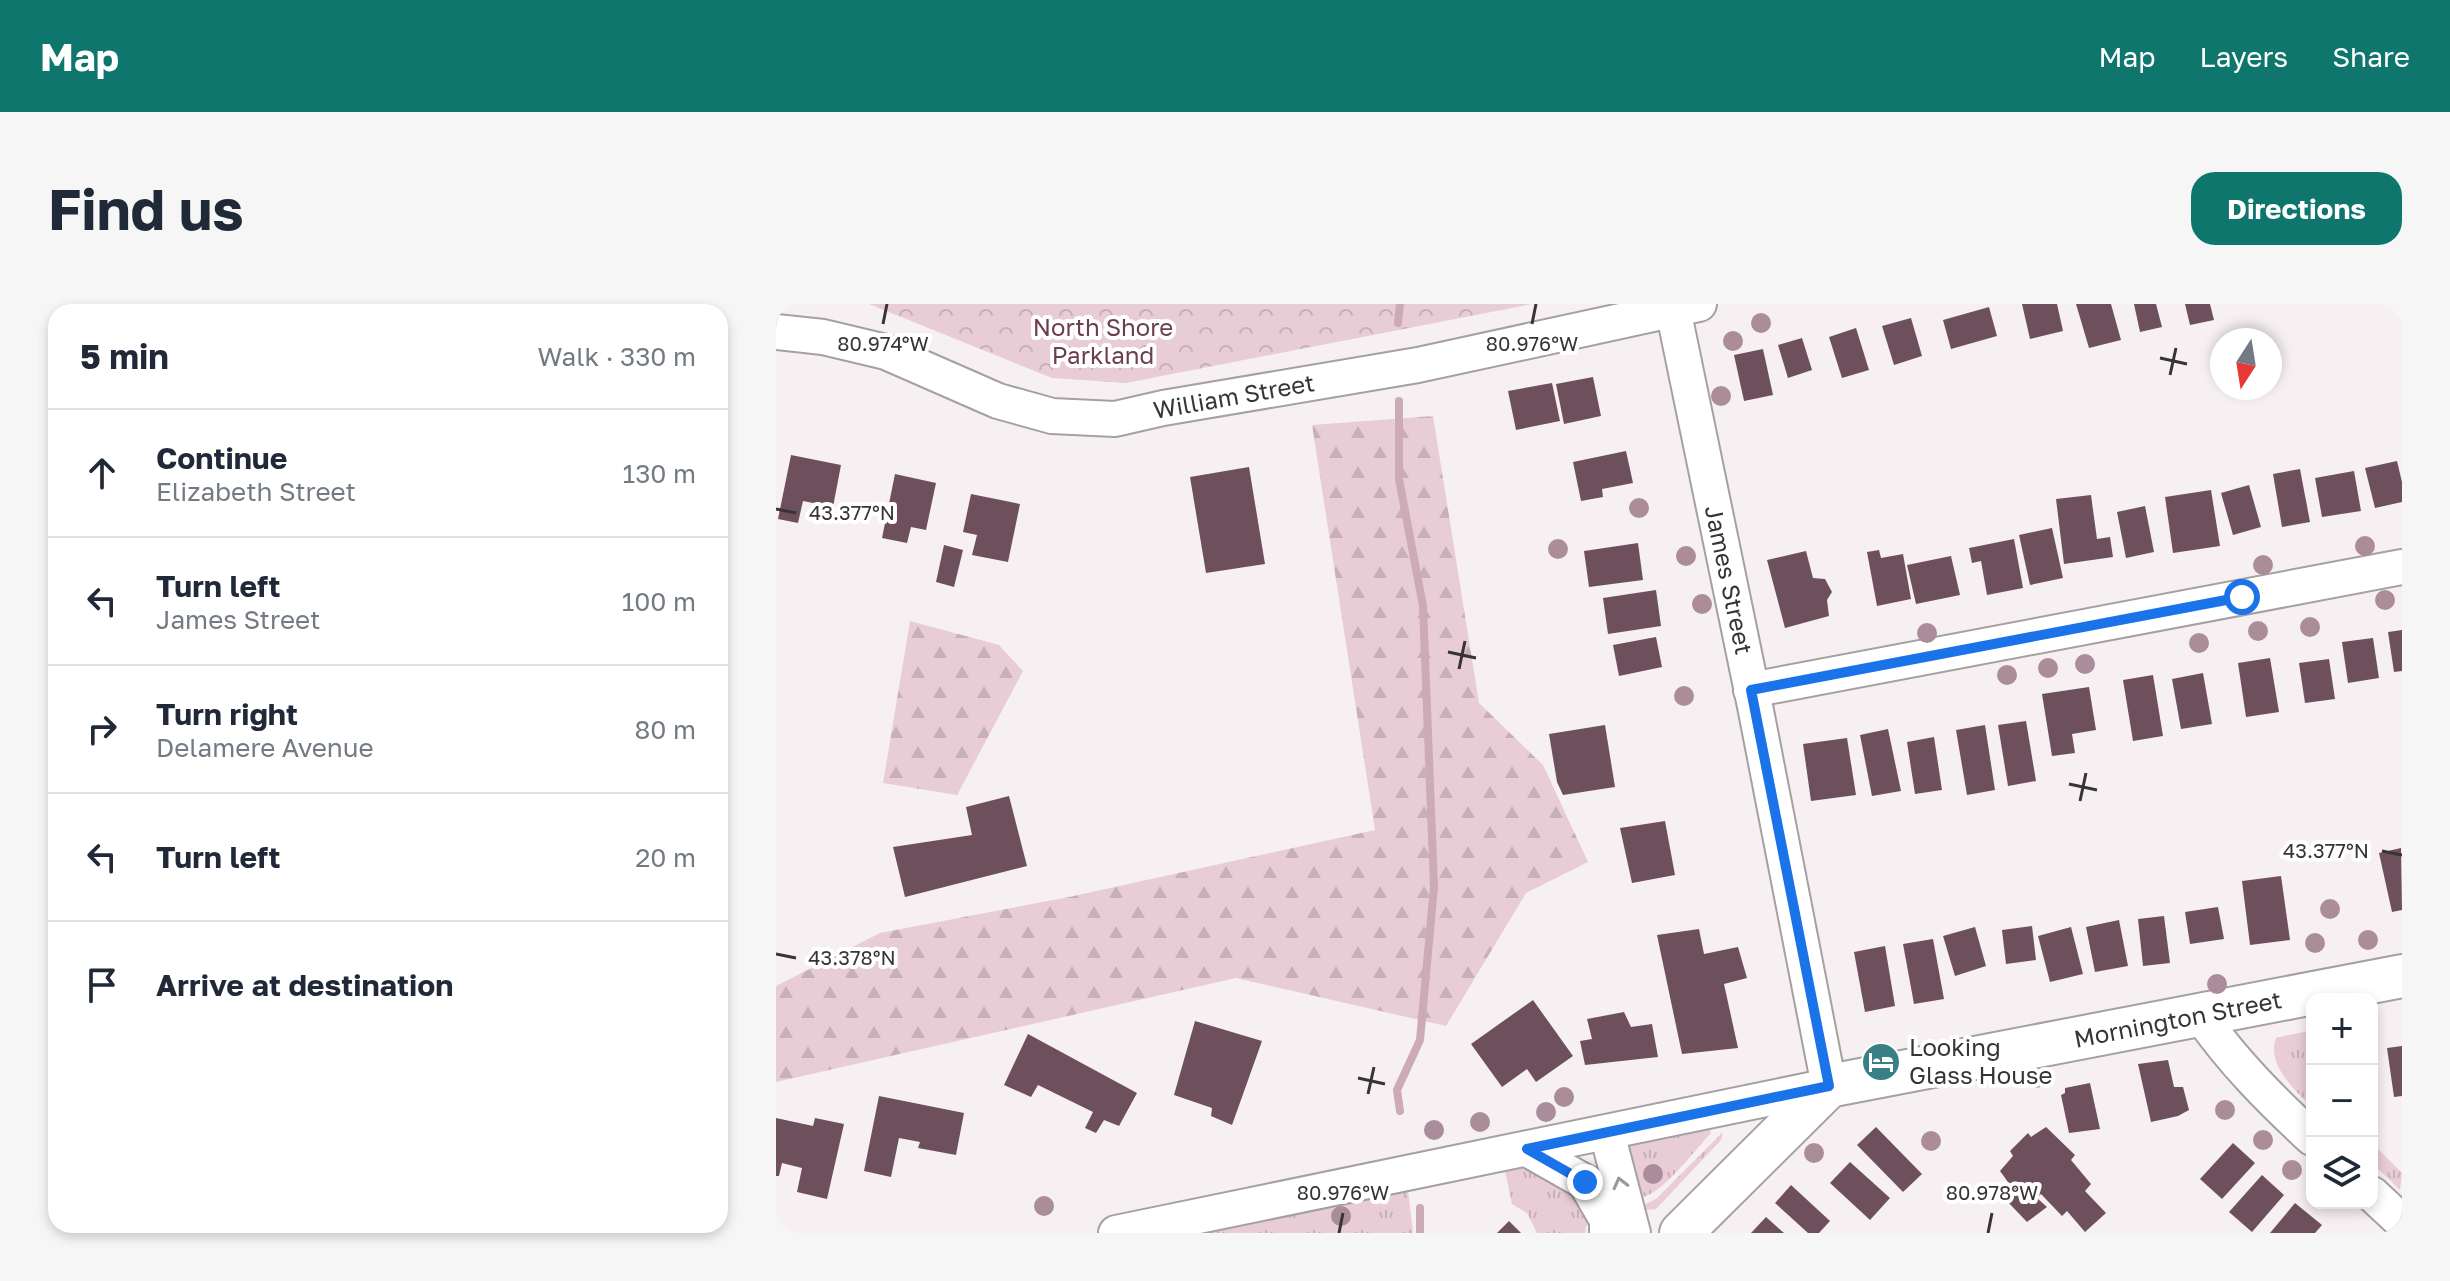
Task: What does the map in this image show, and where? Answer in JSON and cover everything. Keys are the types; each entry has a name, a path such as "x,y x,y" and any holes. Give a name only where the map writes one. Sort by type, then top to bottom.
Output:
{"main road":[{"name":"Mornington Street","path":"1829,1086 2402,976"},
{"path":"1681,1233 1829,1086"}],"street":[{"name":"William Street","path":"776,332 823,337 886,352 998,401 1052,416 1115,419 1163,408 1418,365 1686,307"},
{"name":"James Street","path":"1686,307 1751,690 1829,1086"},
{"path":"1751,690 2402,567"},
{"path":"2201,1016 2221,1045 2263,1092 2311,1137"},
{"path":"1116,1233 1829,1086"},
{"path":"1607,1133 1633,1233"},
{"path":"1527,1149 1585,1182 1607,1220 1607,1233"},
{"path":"2378,1200 2402,1222"}],"green space":[{"name":"North Shore Parkland","path":"869,304 1532,304 1126,383 1052,378"},
{"path":"1433,416 1479,703 1543,765 1588,862 1526,893 1446,1026 1236,978 776,1082 776,986 880,933 1069,897 1375,830 1312,425"},
{"path":"910,621 999,645 1023,671 957,795 883,783"},
{"path":"2306,1031 2306,1101 2279,1067 2275,1058 2276,1038"},
{"path":"1710,1129 1711,1133 1677,1171 1657,1189 1639,1198 1627,1145"},
{"path":"1722,1133 1721,1140 1656,1209 1643,1210 1644,1205 1656,1199"},
{"path":"2378,1149 2402,1173 2400,1190 2378,1169"},
{"path":"1522,1166 1565,1178 1593,1221 1586,1226 1585,1233 1537,1233 1527,1213 1512,1204 1505,1171"},
{"path":"1408,1190 1413,1233 1207,1233 1208,1229"}],"building":[{"path":"2022,304 2057,304 2063,331 2030,339"},
{"path":"2076,304 2111,304 2121,340 2089,348"},
{"path":"2134,304 2156,304 2162,327 2140,332"},
{"path":"2185,304 2210,304 2214,320 2190,325"},
{"path":"1989,307 1997,336 1951,349 1943,320"},
{"path":"1911,318 1922,356 1894,365 1882,326"},
{"path":"1856,328 1869,370 1842,378 1829,337"},
{"path":"1802,338 1812,370 1788,378 1778,345"},
{"path":"1763,349 1773,395 1744,401 1734,355"},
{"path":"1593,377 1601,416 1564,424 1556,384"},
{"path":"1552,383 1560,421 1516,430 1508,391"},
{"path":"1626,451 1633,483 1602,489 1603,497 1581,501 1573,462"},
{"path":"791,455 841,465 833,507 803,501 798,523 778,519"},
{"path":"2397,461 2402,482 2402,502 2375,508 2365,468"},
{"path":"1249,467 1265,564 1206,573 1190,477"},
{"path":"2300,469 2310,522 2282,527 2273,474"},
{"path":"2354,471 2361,511 2322,517 2315,478"},
{"path":"895,474 936,483 926,530 911,527 907,543 882,538"},
{"path":"2249,485 2261,527 2233,535 2221,493"},
{"path":"2211,490 2220,546 2173,553 2165,497"},
{"path":"971,494 1020,504 1008,562 972,555 977,535 963,532"},
{"path":"2091,495 2097,539 2110,537 2113,557 2064,564 2056,499"},
{"path":"2145,506 2154,552 2126,558 2117,512"},
{"path":"2052,528 2063,578 2030,585 2019,535"},
{"path":"2014,539 2023,588 1987,595 1981,561 1972,563 1969,548"},
{"path":"1638,543 1643,580 1589,587 1584,551"},
{"path":"944,545 963,550 954,587 936,582"},
{"path":"1879,550 1881,558 1903,554 1911,599 1877,606 1867,552"},
{"path":"1806,551 1813,578 1825,579 1832,592 1827,600 1829,616 1785,628 1767,560"},
{"path":"1951,556 1960,595 1916,604 1907,565"},
{"path":"1656,590 1661,626 1608,634 1603,598"},
{"path":"2402,630 2402,671 2394,672 2388,632"},
{"path":"1656,637 1662,667 1619,676 1613,645"},
{"path":"2373,638 2379,678 2348,683 2342,642"},
{"path":"2270,658 2279,712 2246,717 2238,663"},
{"path":"2329,659 2335,699 2305,703 2299,663"},
{"path":"2203,673 2212,724 2181,729 2172,679"},
{"path":"2153,675 2163,736 2133,741 2123,680"},
{"path":"2089,687 2096,730 2072,734 2075,753 2052,756 2042,694"},
{"path":"2026,721 2036,781 2008,786 1998,725"},
{"path":"1605,725 1615,787 1563,795 1557,782 1549,734"},
{"path":"1985,725 1995,790 1967,795 1956,730"},
{"path":"1888,729 1901,791 1872,796 1860,735"},
{"path":"1934,737 1942,790 1915,794 1907,742"},
{"path":"1847,738 1856,795 1811,801 1803,744"},
{"path":"1009,796 1027,866 905,897 893,847 972,835 966,807"},
{"path":"1665,821 1675,875 1632,883 1620,828"},
{"path":"2401,848 2402,910 2392,912 2379,853"},
{"path":"2281,876 2290,940 2250,945 2242,881"},
{"path":"2218,907 2224,939 2190,944 2185,912"},
{"path":"2164,916 2170,963 2143,966 2138,919"},
{"path":"2119,920 2128,966 2095,972 2086,927"},
{"path":"2032,926 2036,960 2006,964 2002,930"},
{"path":"1975,927 1986,966 1955,976 1943,936"},
{"path":"2071,927 2083,974 2050,982 2038,936"},
{"path":"1699,929 1704,954 1738,947 1747,978 1724,984 1738,1048 1682,1054 1657,935"},
{"path":"1933,939 1944,999 1914,1004 1903,944"},
{"path":"1885,946 1895,1006 1865,1012 1854,952"},
{"path":"1533,1000 1573,1056 1536,1082 1527,1069 1502,1087 1471,1044"},
{"path":"1624,1012 1631,1027 1652,1024 1658,1057 1585,1065 1580,1041 1592,1039 1587,1019"},
{"path":"1195,1021 1262,1041 1232,1125 1211,1116 1212,1108 1174,1095"},
{"path":"1028,1034 1137,1093 1119,1126 1104,1120 1096,1133 1085,1128 1093,1112 1038,1085 1031,1097 1004,1085"},
{"path":"2402,1046 2402,1096 2394,1097 2387,1048"},
{"path":"2168,1060 2174,1087 2183,1087 2189,1110 2178,1116 2151,1122 2138,1064"},
{"path":"2090,1083 2100,1129 2069,1133 2061,1095 2065,1093 2065,1088"},
{"path":"879,1096 964,1113 956,1155 918,1148 920,1142 899,1138 891,1177 864,1171"},
{"path":"776,1118 813,1126 815,1118 844,1124 827,1199 797,1192 802,1168 782,1163 779,1176 776,1176"},
{"path":"1876,1127 1922,1174 1903,1192 1857,1145"},
{"path":"2046,1127 2075,1155 2071,1160 2091,1184 2085,1191 2106,1213 2085,1232 2067,1211 2062,1216 2041,1194 2037,1198 2047,1207 2027,1222 2005,1199 2013,1189 2000,1171 2013,1156 2010,1151 2028,1133 2031,1137"},
{"path":"2233,1143 2255,1163 2222,1199 2200,1179"},
{"path":"1850,1162 1890,1198 1870,1220 1830,1183"},
{"path":"2262,1175 2284,1195 2252,1232 2229,1212"},
{"path":"1791,1185 1830,1221 1819,1233 1808,1233 1775,1203"},
{"path":"2295,1203 2322,1225 2315,1233 2270,1233"},
{"path":"1766,1217 1784,1233 1751,1233"},
{"path":"1509,1221 1521,1233 1497,1233"}],"waterway":[{"path":"1398,323 1400,304"},
{"path":"1399,401 1399,479 1423,606 1434,887 1420,1040 1397,1090 1400,1111"},
{"path":"1420,1208 1420,1233"}],"place":[{"name":"Looking Glass House","path":"1881,1062"}],"route":[{"path":"1585,1182 1527,1149 1829,1086 1751,690 2242,597"}]}
